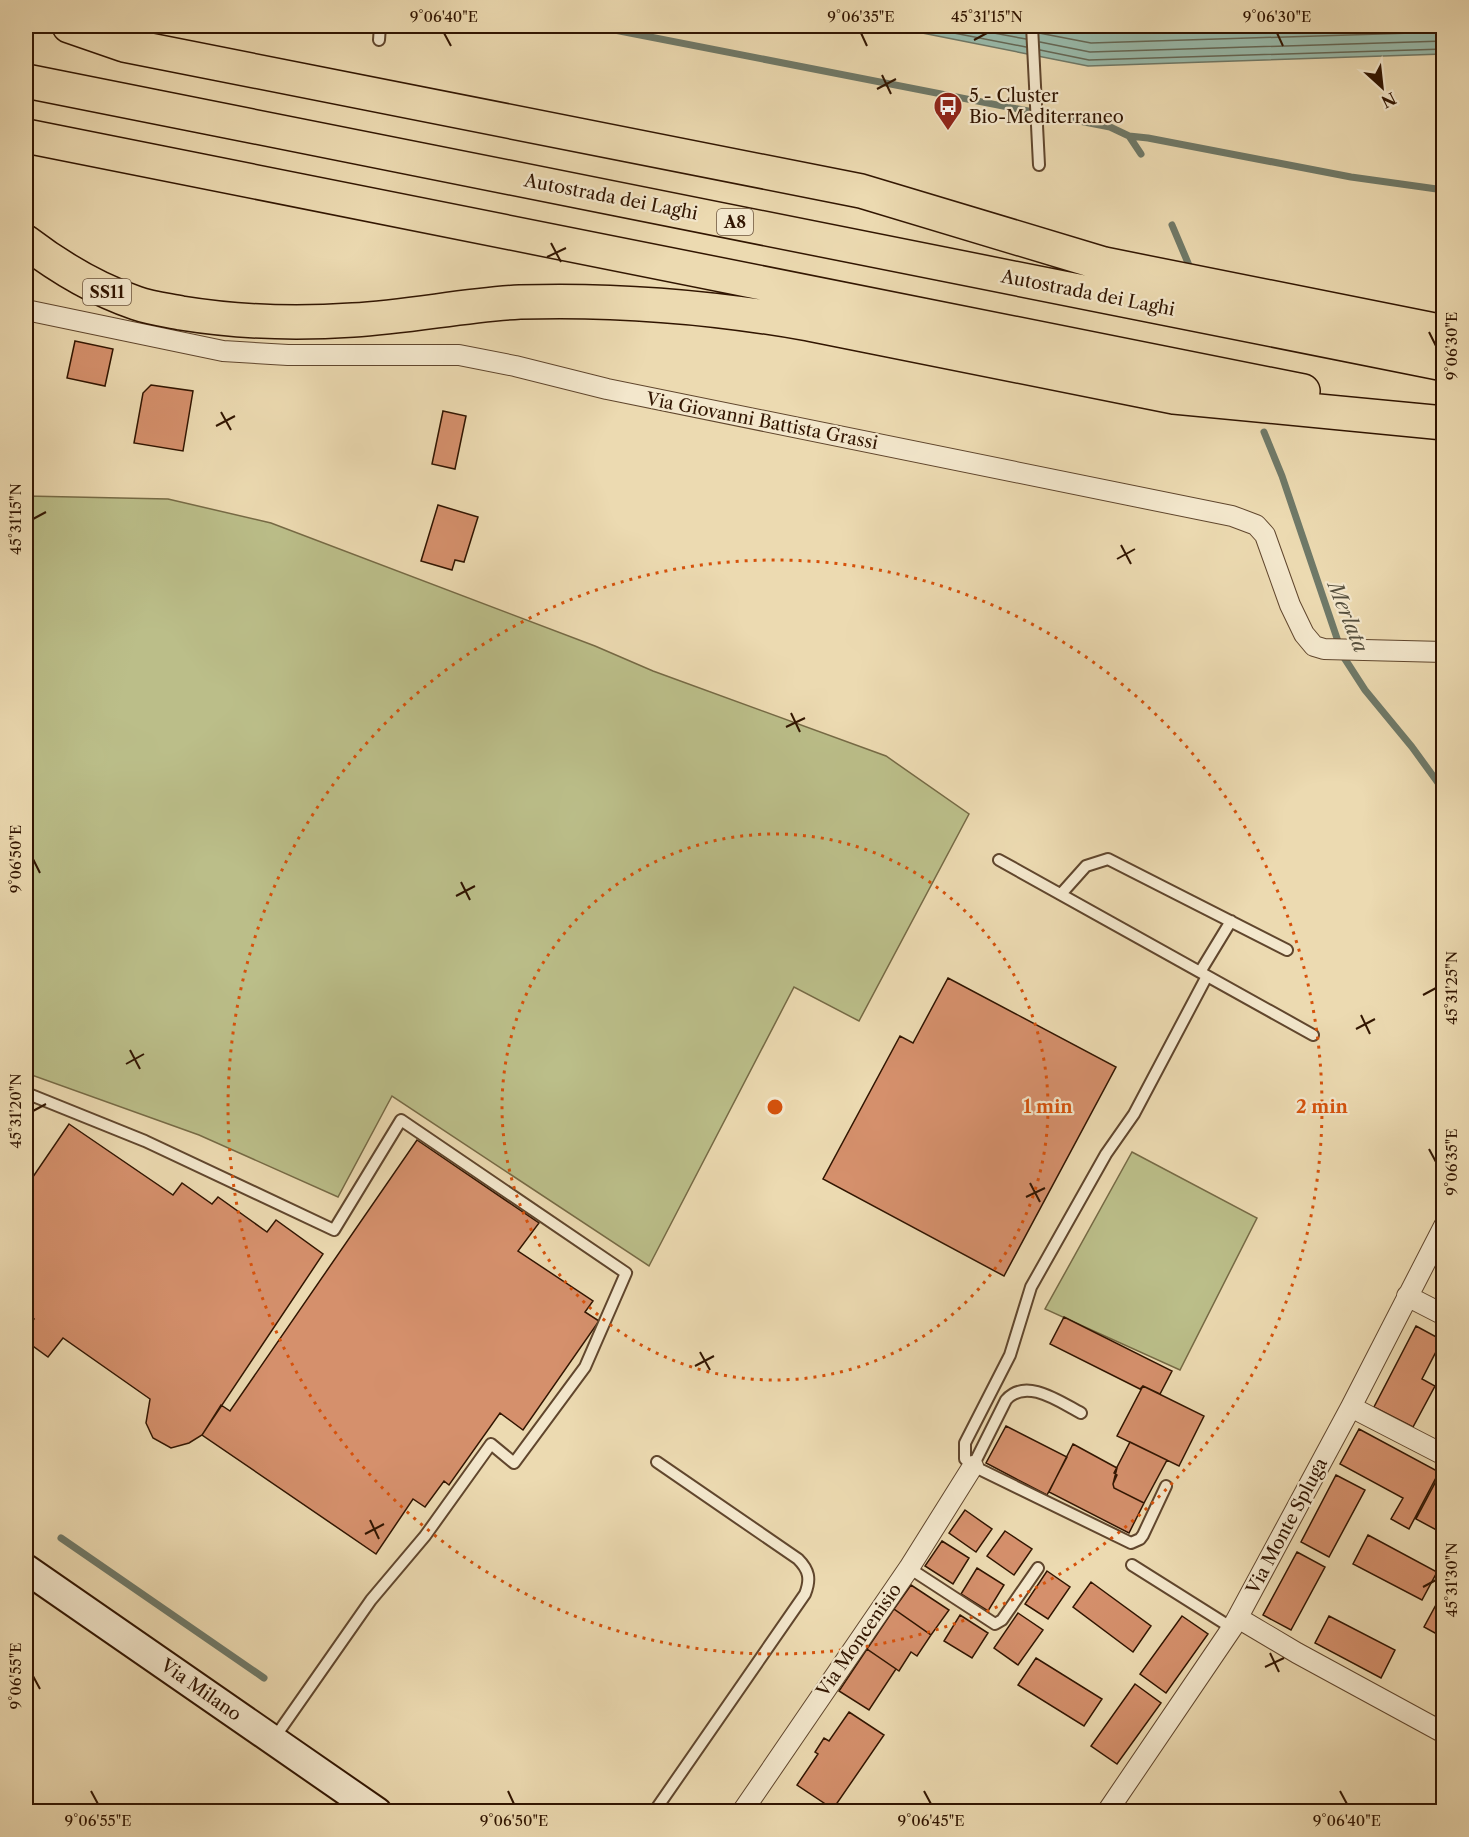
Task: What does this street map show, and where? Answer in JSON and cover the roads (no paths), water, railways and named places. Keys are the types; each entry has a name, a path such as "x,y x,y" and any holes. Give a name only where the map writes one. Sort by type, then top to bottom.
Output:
{"highway":[{"path":"69,26 124,45 861,191 1104,264 1443,332"},
{"name":"Autostrada dei Laghi","path":"26,81 1443,364"},
{"path":"26,136 1443,421"},
{"name":"SS11","path":"26,242 65,271 111,294 139,304 199,316 302,322 353,320 518,302 662,304 809,324 1174,397 1443,421"}],"main road":[{"name":"Via Milano","path":"26,1569 377,1812"}],"street":[{"name":"Via Giovanni Battista Grassi","path":"26,310 223,351 288,355 459,355 607,389 1232,516 1256,525 1265,535 1290,605 1304,634 1314,646 1324,649 1443,652"},
{"name":"Via Monte Spluga","path":"1107,1812 1235,1623 1351,1407 1443,1226"},
{"path":"1407,1296 1443,1316"},
{"path":"1351,1407 1443,1455"},
{"name":"Via Moncenisio","path":"742,1812 909,1568 973,1466"},
{"path":"1235,1623 1297,1653 1443,1733"}],"lane":[{"path":"379,40 380,26"},
{"path":"1032,26 1039,165"},
{"path":"1061,894 1086,866 1108,859 1287,950"},
{"path":"999,860 1313,1035"},
{"path":"1166,1486 1140,1539 1131,1543 973,1466 965,1459 965,1443 1010,1355 1031,1287 1106,1154 1134,1114 1231,921"},
{"path":"26,1093 145,1141 334,1230 401,1120 626,1273 585,1366 514,1462 491,1444 424,1536 371,1600 273,1740"},
{"path":"973,1466 1006,1400 1019,1390 1036,1391 1082,1413"},
{"path":"654,1812 806,1594 809,1585 806,1566 798,1559 657,1462"},
{"path":"1132,1565 1235,1623"},
{"path":"909,1568 995,1624 1002,1620 1038,1568"}],"water":[{"path":"887,26 1443,26 1443,54 1088,66"}],"waterway":[{"name":"Merlata","path":"594,26 1110,127 1129,136 1141,154"},
{"path":"1129,136 1351,177 1444,190"},
{"name":"Merlata","path":"1172,225 1191,270"},
{"name":"Merlata","path":"1264,432 1282,476 1343,656 1365,690 1412,747 1444,791"},
{"path":"61,1538 264,1678"}],"place":[{"name":"5 - Cluster Bio-Mediterraneo","path":"948,132"}]}
